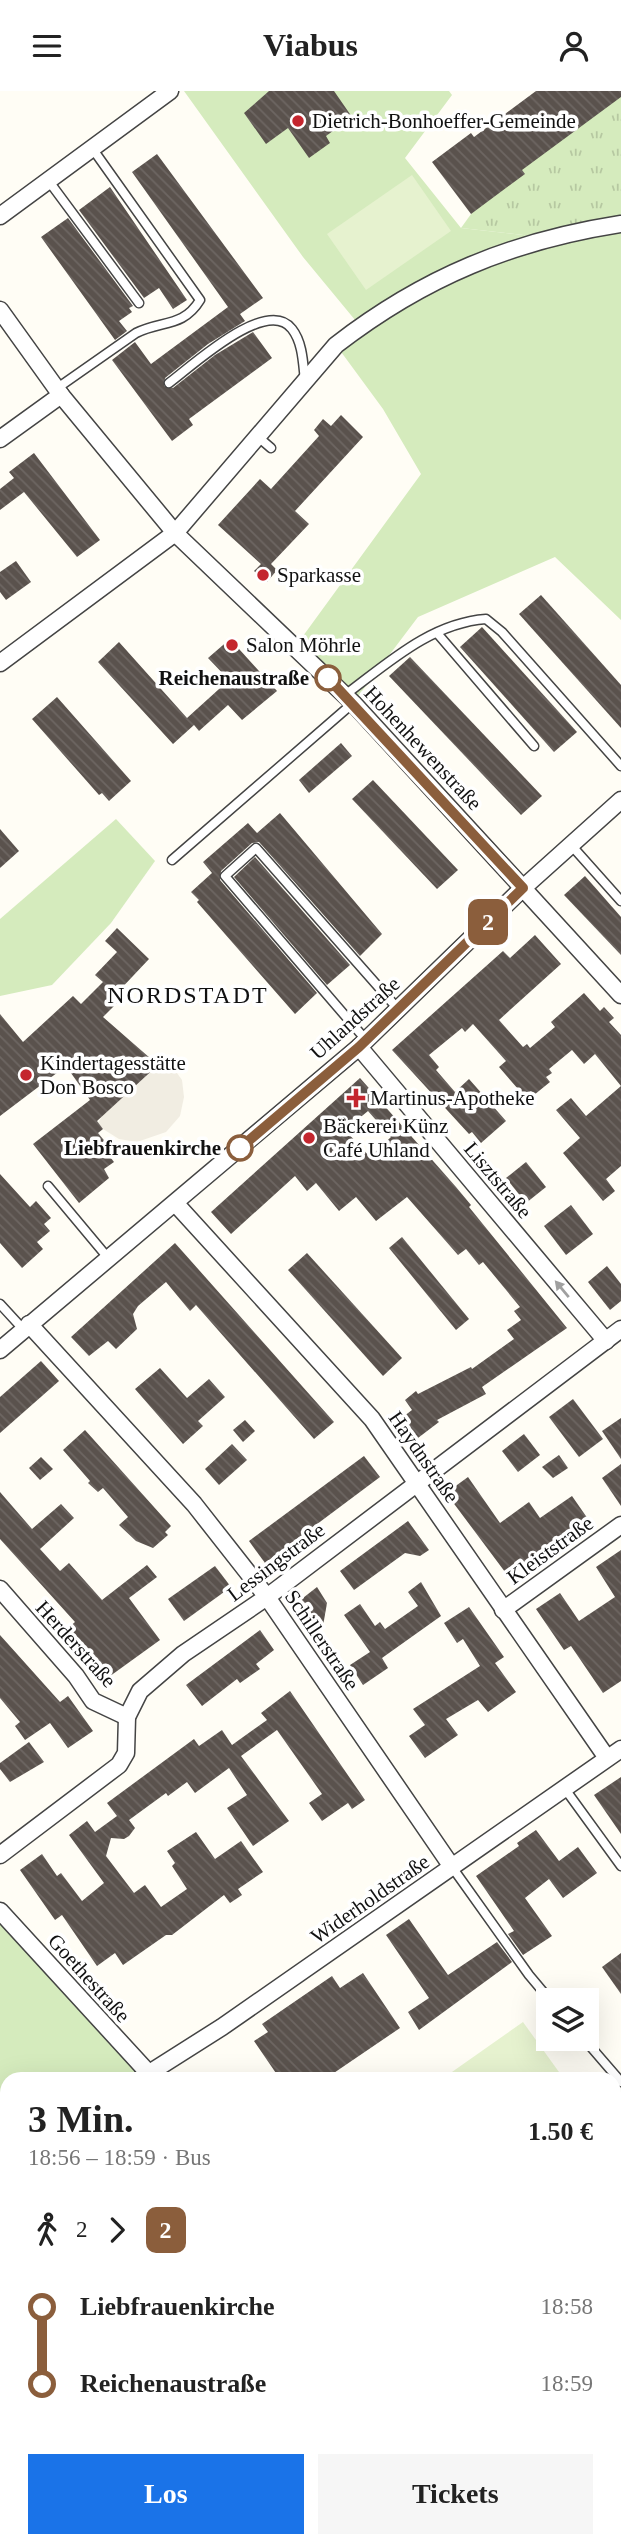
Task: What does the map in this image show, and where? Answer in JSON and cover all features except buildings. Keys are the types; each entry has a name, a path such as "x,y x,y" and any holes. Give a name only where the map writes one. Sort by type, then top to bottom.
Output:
{"street":[{"path":"0,216 170,91"},
{"path":"0,663 175,533 336,345 360,326 454,271 511,248 621,224"},
{"name":"Hohenhewenstraße","path":"0,310 59,392 175,533 349,699 621,995"},
{"path":"0,439 59,392"},
{"name":"Uhlandstraße","path":"0,1350 362,1043 523,888 621,800"},
{"name":"Lisztstraße","path":"362,1043 606,1341"},
{"name":"Haydnstraße","path":"176,1203 372,1419 607,1758"},
{"name":"Schillerstraße","path":"26,1326 194,1504 267,1597 453,1867"},
{"name":"Lessingstraße","path":"0,1855 119,1765 126,1753 127,1717 140,1691 183,1654 267,1597 621,1329"},
{"name":"Kleiststraße","path":"502,1610 621,1525"},
{"name":"Herderstraße","path":"0,1590 76,1676 93,1701 127,1717"},
{"name":"Widerholdstraße","path":"154,2072 621,1749"},
{"name":"Goethestraße","path":"0,1911 143,2072"}],"lane":[{"path":"59,392 136,333 149,326 171,325 194,310 200,300 92,148"},
{"path":"48,180 139,303"},
{"path":"169,383 248,326 270,319 290,326 295,334 304,381"},
{"path":"257,436 271,448"},
{"path":"172,860 415,642 466,620 486,619 502,632 621,765"},
{"path":"437,633 534,746"},
{"path":"571,845 621,901"},
{"path":"362,1043 225,876 256,848 398,1009"},
{"path":"48,1186 109,1259"},
{"path":"0,1304 26,1326"},
{"path":"565,1789 621,1866"},
{"path":"453,1867 540,1988"},
{"path":"595,2051 613,2072"}],"green space":[{"path":"184,91 449,91 452,95 405,158 461,228 550,238 621,224 621,620 555,557 418,617 353,703 295,647 421,474 383,409 336,345 360,326 303,257"},
{"path":"621,91 621,224 550,238 461,228 512,157"},
{"path":"412,175 451,231 366,290 327,234"},
{"path":"116,819 155,861 111,923 52,985 0,996 0,919"},
{"path":"0,1911 148,2072 0,2072"},
{"path":"523,2022 536,2040 536,2051 544,2051 559,2072 452,2072"}],"shaded area":[{"path":"166,1058 182,1080 184,1097 180,1116 166,1132 137,1142 119,1139 103,1129 98,1123 102,1116"}],"bus line":[{"name":"2","path":"240,1148 359,1047 523,888 328,678"}],"place":[{"name":"Dietrich-Bonhoeffer-Gemeinde","path":"298,121"},
{"name":"Sparkasse","path":"263,575"},
{"name":"Salon Möhrle","path":"232,645"},
{"name":"Reichenaustraße","path":"328,678"},
{"name":"Kindertagesstätte Don Bosco","path":"26,1075"},
{"name":"Martinus-Apotheke","path":"356,1098"},
{"name":"Bäckerei Künz Café Uhland","path":"309,1138"},
{"name":"Liebfrauenkirche","path":"240,1148"}],"district":[{"name":"NORDSTADT","path":"188,995"}]}
